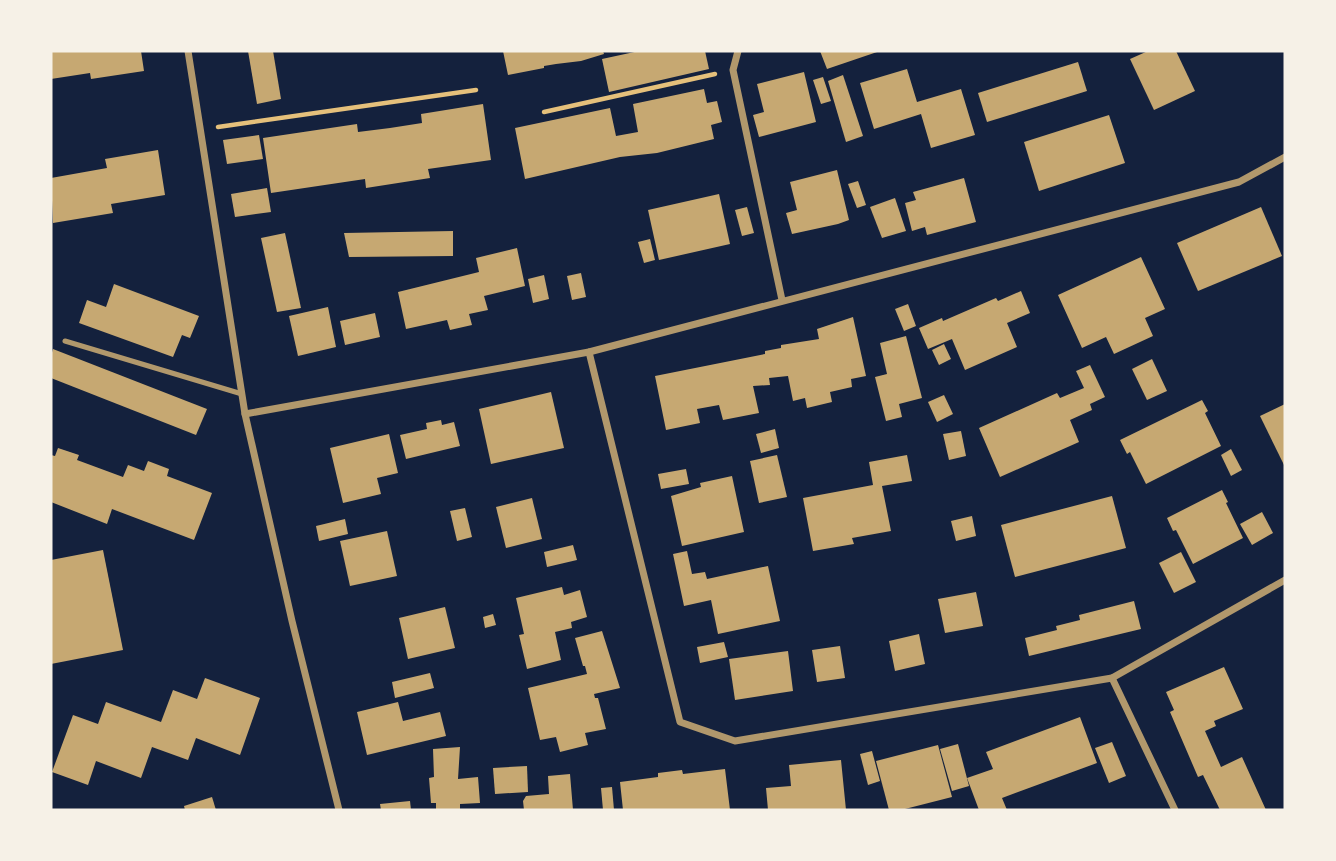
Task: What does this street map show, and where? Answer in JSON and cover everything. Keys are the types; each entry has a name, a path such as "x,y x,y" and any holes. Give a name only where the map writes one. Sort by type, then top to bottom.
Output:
{"street":[{"path":"188,51 245,414 339,810"},
{"path":"738,51 733,70 782,300"},
{"path":"245,414 589,352 1239,182 1285,157"},
{"path":"589,352 680,722 735,741 1112,678 1285,580"},
{"path":"1112,678 1175,810"}],"lane":[{"path":"65,341 242,394"}],"path":[{"path":"544,112 733,70"},
{"path":"200,130 476,90"}],"building":[{"path":"51,51 141,51 144,71 91,79 90,73 51,79"},
{"path":"248,51 273,51 281,99 257,104"},
{"path":"503,51 603,51 604,54 508,75"},
{"path":"639,51 705,51 709,69 609,92 602,59"},
{"path":"820,51 880,51 827,69"},
{"path":"1148,51 1176,51 1195,91 1154,110 1130,59"},
{"path":"1078,62 1087,91 987,122 978,93"},
{"path":"907,69 917,102 961,89 975,135 931,148 921,114 874,129 860,83"},
{"path":"804,72 816,122 759,137 753,115 764,112 757,84"},
{"path":"843,75 863,136 846,142 828,81"},
{"path":"823,77 831,101 821,104 813,80"},
{"path":"704,89 707,103 717,101 722,122 711,125 714,139 525,179 515,128 610,108 616,136 638,132 633,104"},
{"path":"483,104 491,160 428,169 430,178 366,188 365,179 271,193 263,138 357,124 358,132 390,128 422,123 421,114"},
{"path":"1109,115 1125,163 1039,191 1024,142"},
{"path":"259,135 263,159 227,164 223,140"},
{"path":"158,150 165,195 111,204 113,213 53,223 51,178 107,168 105,159"},
{"path":"837,170 849,220 792,234 786,213 797,210 790,182"},
{"path":"964,178 976,222 927,235 925,227 912,231 905,203 916,200 913,192"},
{"path":"858,181 866,205 857,208 848,184"},
{"path":"267,188 271,212 235,217 231,194"},
{"path":"719,194 730,244 659,260 648,210"},
{"path":"895,198 906,231 882,238 870,207"},
{"path":"747,207 754,233 742,236 735,210"},
{"path":"1261,207 1282,256 1198,291 1177,243"},
{"path":"453,231 453,256 349,257 344,233"},
{"path":"285,233 301,308 277,312 261,238"},
{"path":"650,239 655,260 644,263 638,242"},
{"path":"517,248 525,286 484,296 488,310 469,314 472,325 450,330 447,320 406,329 398,292 479,272 476,258"},
{"path":"1141,257 1165,309 1145,318 1153,336 1114,354 1106,337 1082,348 1058,295"},
{"path":"581,273 586,297 572,300 567,276"},
{"path":"544,275 549,299 533,303 528,279"},
{"path":"114,284 199,316 190,338 182,335 173,357 79,323 87,300 106,307"},
{"path":"1021,291 1030,313 1007,323 1017,347 965,370 952,339 928,349 919,328"},
{"path":"908,304 916,326 904,331 895,309"},
{"path":"328,307 336,347 298,356 289,316"},
{"path":"375,313 380,337 345,345 340,321"},
{"path":"853,317 866,376 851,379 852,387 830,392 832,402 807,408 805,398 793,401 788,376 769,378 770,385 753,386 759,413 723,420 719,405 697,409 700,423 666,430 655,376 765,354 765,351 781,348 781,345 819,339 817,329"},
{"path":"906,336 922,398 899,404 902,417 886,421 875,377 887,374 880,343"},
{"path":"944,344 951,359 939,365 932,350"},
{"path":"53,349 207,409 196,435 51,378"},
{"path":"1152,359 1167,391 1147,400 1132,369"},
{"path":"1090,365 1105,397 1090,404 1092,410 1070,420 1079,442 1000,477 979,428 1057,393 1060,398 1084,388 1076,371"},
{"path":"551,392 564,448 491,464 479,409"},
{"path":"944,395 953,414 937,422 928,402"},
{"path":"1202,400 1208,411 1205,413 1221,446 1146,484 1130,452 1127,454 1120,440"},
{"path":"1285,404 1285,467 1260,416"},
{"path":"441,420 442,425 454,422 460,446 406,459 400,435 427,429 426,423"},
{"path":"775,429 779,448 761,453 756,434"},
{"path":"961,431 966,456 949,460 943,434"},
{"path":"389,434 398,473 377,478 381,494 343,503 330,448"},
{"path":"58,448 79,455 77,460 123,477 128,465 144,471 148,461 169,469 167,476 212,493 194,540 112,509 107,524 51,502 51,455 55,456"},
{"path":"1231,449 1242,470 1231,476 1221,455"},
{"path":"777,455 787,497 759,503 750,461"},
{"path":"907,455 912,481 882,486 891,531 852,538 854,544 813,551 803,498 873,485 869,462"},
{"path":"686,469 689,484 661,489 658,474"},
{"path":"732,476 744,532 682,546 671,496 701,487 700,483"},
{"path":"1222,490 1243,538 1193,564 1167,518"},
{"path":"1112,496 1126,548 1015,577 1001,525"},
{"path":"532,498 542,539 506,548 496,507"},
{"path":"465,508 472,537 457,541 450,511"},
{"path":"1262,512 1273,533 1252,545 1240,524"},
{"path":"972,516 976,536 956,541 951,521"},
{"path":"345,519 348,534 319,541 316,526"},
{"path":"387,531 397,576 350,586 340,541"},
{"path":"573,545 577,560 547,567 544,552"},
{"path":"103,550 123,650 51,664 51,560"},
{"path":"687,551 692,574 705,572 707,579 768,566 780,621 718,634 711,600 684,606 673,554"},
{"path":"1181,552 1196,582 1174,593 1159,563"},
{"path":"562,587 564,595 580,590 587,617 571,622 572,628 555,632 561,660 527,669 519,635 524,634 516,598"},
{"path":"976,592 983,626 945,633 938,599"},
{"path":"1134,601 1141,629 1029,656 1025,638 1057,630 1056,626 1080,620 1079,615"},
{"path":"445,607 455,648 408,659 399,618"},
{"path":"493,614 496,625 485,628 483,617"},
{"path":"602,631 620,688 594,694 595,698 598,698 606,729 585,733 588,745 560,752 556,737 540,740 528,688 587,674 575,638"},
{"path":"919,634 925,664 895,671 889,641"},
{"path":"724,642 728,657 700,663 697,647"},
{"path":"840,646 845,678 817,682 812,650"},
{"path":"788,651 793,691 735,700 729,659"},
{"path":"1224,667 1243,709 1214,721 1216,726 1205,731 1221,767 1242,757 1266,810 1220,810 1203,775 1198,777 1170,712 1174,710 1166,692"},
{"path":"430,673 434,688 395,698 392,682"},
{"path":"205,678 260,698 240,755 196,738 188,760 152,747 141,778 96,761 88,785 52,772 73,715 98,724 106,702 161,722 173,690 197,699"},
{"path":"398,702 403,721 440,712 446,736 367,755 357,712"},
{"path":"1080,717 1097,763 1002,798 1007,810 979,810 967,778 993,769 986,752"},
{"path":"1112,742 1126,776 1109,783 1095,748"},
{"path":"958,744 969,786 952,791 940,749"},
{"path":"938,745 952,797 901,810 889,810 876,761"},
{"path":"460,747 458,779 478,777 480,803 460,804 460,810 436,810 436,803 431,803 429,778 434,777 433,749"},
{"path":"872,751 880,781 868,785 860,754"},
{"path":"841,760 846,810 768,810 766,788 791,786 789,765"},
{"path":"527,766 528,792 495,794 493,768"},
{"path":"725,769 730,810 623,810 620,782 658,777 658,773 682,770 683,774"},
{"path":"570,774 573,810 524,810 523,801 526,796 549,794 548,776"},
{"path":"612,787 614,810 603,810 601,788"},
{"path":"212,797 216,810 185,810 184,806"},
{"path":"410,801 411,810 381,810 380,804"}]}
